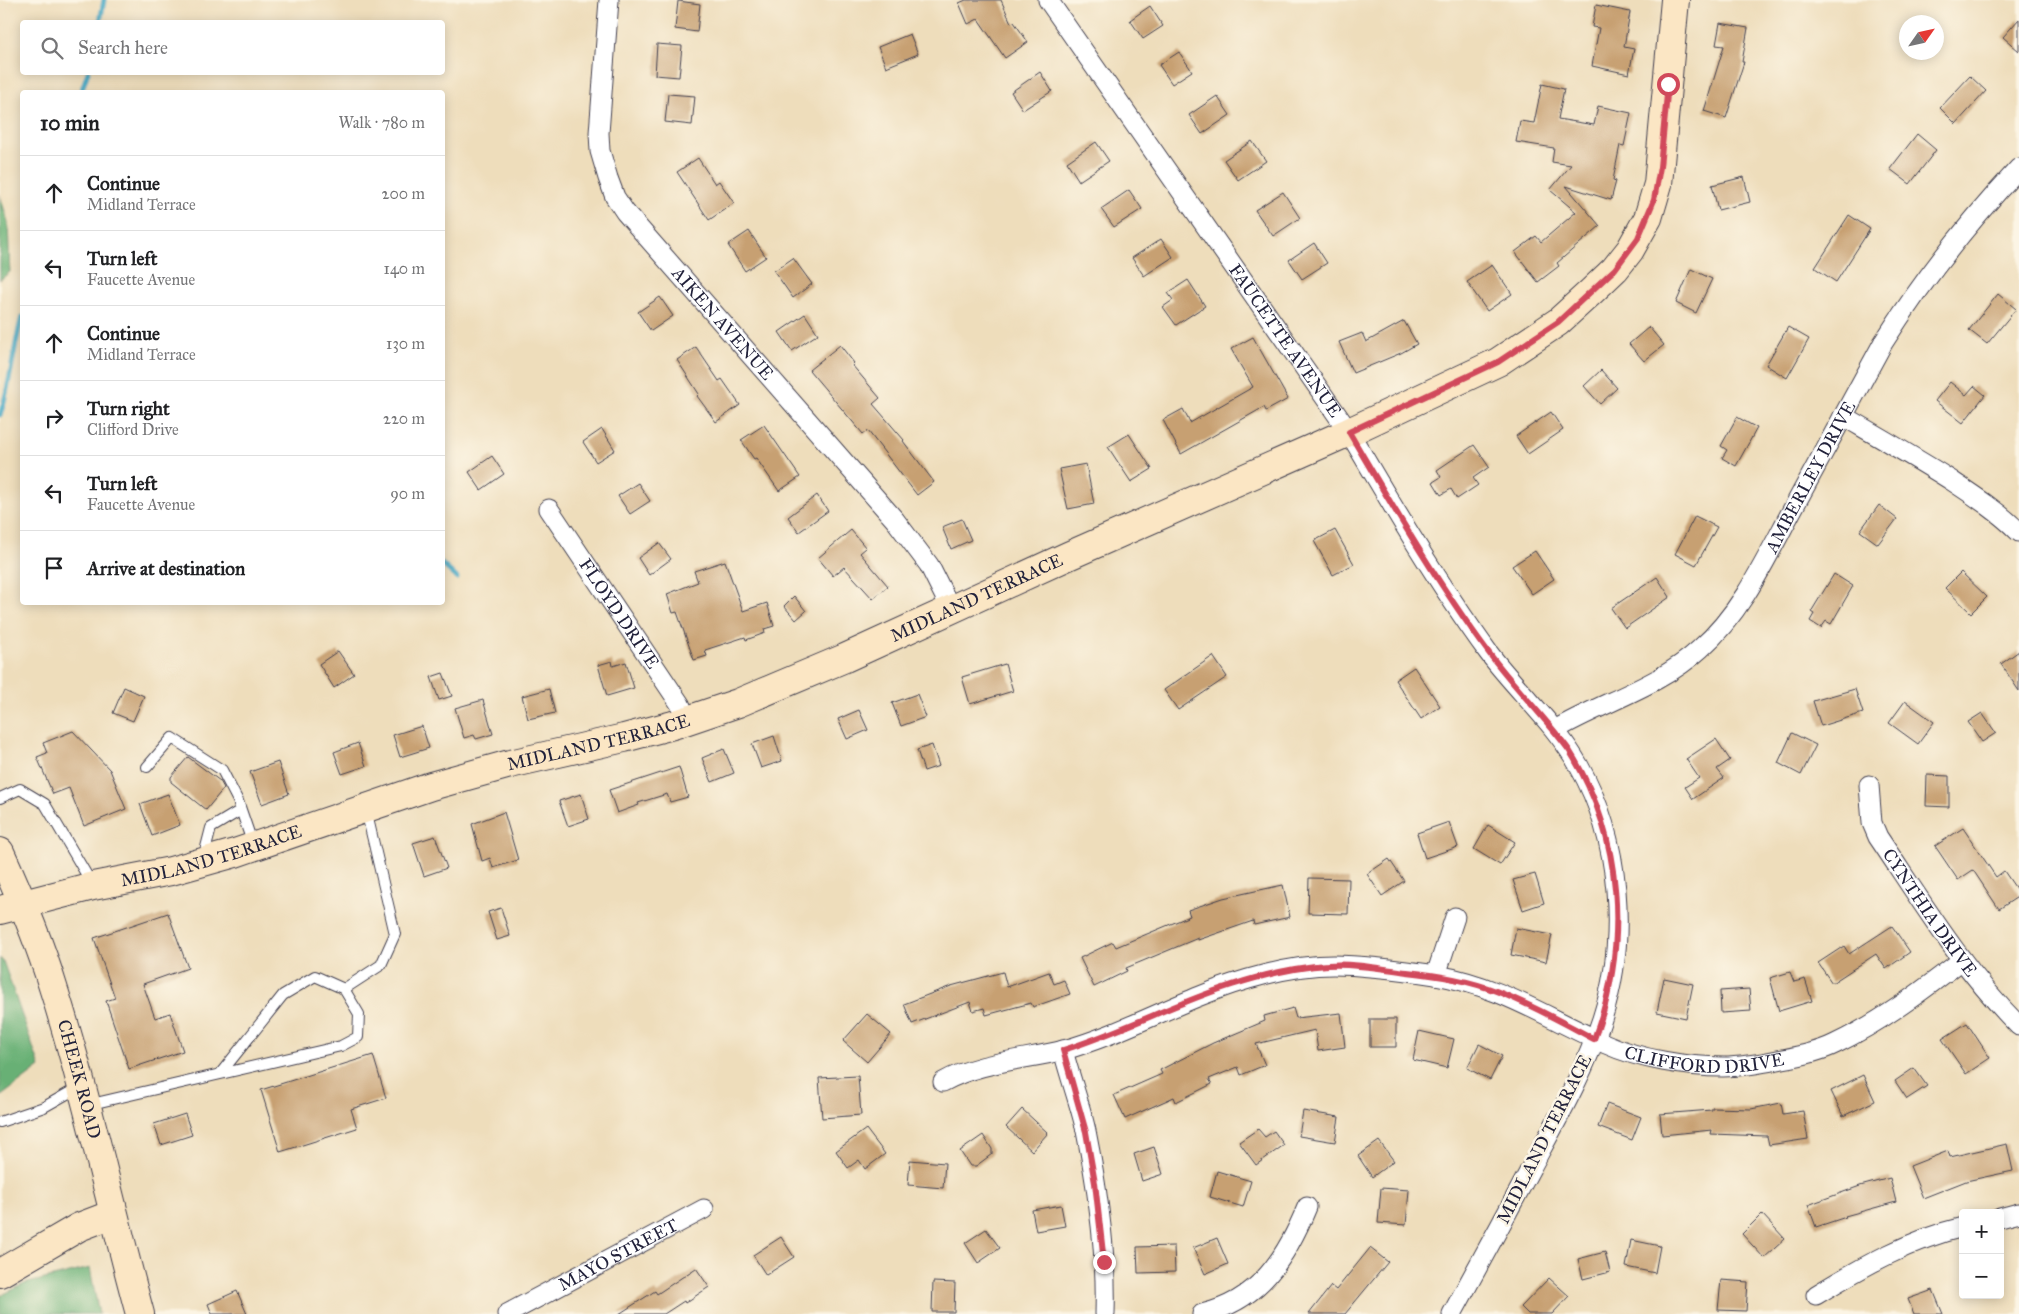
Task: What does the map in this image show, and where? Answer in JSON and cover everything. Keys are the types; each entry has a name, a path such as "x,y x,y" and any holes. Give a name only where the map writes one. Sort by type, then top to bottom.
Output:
{"street":[{"name":"AIKEN AVENUE","path":"609,0 598,133 600,151 615,196 639,229 665,256 895,520 928,565 951,610"},
{"name":"FAUCETTE AVENUE","path":"1048,0 1349,432 1389,502 1483,645 1503,671 1555,730"},
{"name":"MIDLAND TERRACE","path":"11,907 94,886 171,871 254,847 431,786 510,764 624,738 687,720 802,677 1479,373 1517,351 1558,322 1592,291 1615,269 1630,250 1648,218 1658,184 1675,0"},
{"name":"AMBERLEY DRIVE","path":"1555,730 1580,715 1634,691 1669,672 1701,649 1730,615 1752,584 1883,343 1926,279 1968,224 2019,168"},
{"path":"1843,416 1914,457 1975,496 2007,520 2019,532"},
{"name":"FLOYD DRIVE","path":"549,509 680,704 687,720"},
{"name":"MIDLAND TERRACE","path":"1452,1314 1562,1110 1584,1065 1602,1019 1614,969 1616,943 1614,884 1610,850 1594,796 1580,767 1555,730"},
{"name":"CYNTHIA DRIVE","path":"1869,785 1872,823 1878,837 1962,960 2019,1026"},
{"name":"CHEEK ROAD","path":"0,852 11,907 53,984 84,1095 140,1314"},
{"path":"1436,975 1454,917"},
{"name":"CLIFFORD DRIVE","path":"944,1082 955,1075 1063,1050 1093,1040 1204,994 1265,975 1330,965 1355,965 1436,975 1471,982 1520,1001 1594,1039 1633,1053 1699,1066 1749,1066 1798,1056 1833,1045 1868,1027 1896,1009 1962,960"},
{"path":"1063,1050 1086,1132 1095,1183 1104,1262 1105,1314"},
{"path":"1202,1314 1224,1308 1261,1282 1282,1257 1297,1232 1307,1207"},
{"name":"MAYO STREET","path":"507,1314 704,1209"},
{"path":"2004,1217 2019,1213"},
{"path":"0,1273 79,1227 113,1214"},
{"path":"1816,1295 1855,1271 1892,1252 1930,1236 1959,1228"}],"lane":[{"path":"147,767 172,738 222,770 241,810 254,847"},
{"path":"0,798 20,789 45,804 94,886"},
{"path":"344,989 381,966 395,934 365,809"},
{"path":"202,862 211,828 241,810"},
{"path":"0,1122 84,1095 220,1074 341,1046 358,1037 359,1014 344,989 315,976 283,995 220,1074"}],"green space":[{"path":"0,195 8,222 10,272 0,280"},
{"path":"0,958 3,961 40,1067 0,1097"},
{"path":"90,1268 99,1314 0,1314 0,1296 24,1284"}],"building":[{"path":"966,0 1001,0 1011,23 1014,22 1028,42 1005,58 978,19 968,24 959,3"},
{"path":"678,1 700,4 697,32 675,29"},
{"path":"1596,5 1630,12 1624,47 1634,49 1629,74 1592,66 1599,28 1592,27"},
{"path":"1150,6 1163,26 1143,39 1130,20"},
{"path":"2019,19 2019,51 2003,37"},
{"path":"1720,23 1748,28 1742,62 1744,62 1726,118 1704,111 1724,46 1716,45"},
{"path":"910,34 918,54 886,67 878,47"},
{"path":"657,44 682,46 679,77 655,75"},
{"path":"1179,52 1192,71 1172,84 1159,65"},
{"path":"1040,72 1052,91 1023,110 1011,92"},
{"path":"1970,76 1986,91 1956,124 1940,108"},
{"path":"1542,84 1564,89 1558,119 1594,125 1598,106 1631,113 1624,146 1620,145 1613,180 1616,181 1611,200 1566,186 1600,226 1557,263 1559,266 1538,282 1515,252 1536,236 1541,242 1576,212 1550,190 1571,165 1552,162 1554,148 1516,142 1520,121 1534,123"},
{"path":"668,94 695,96 692,125 665,122"},
{"path":"1217,96 1230,115 1202,134 1189,115"},
{"path":"1917,134 1936,150 1910,184 1890,169"},
{"path":"1252,141 1266,161 1238,180 1224,160"},
{"path":"1096,142 1109,161 1079,181 1067,162"},
{"path":"698,158 715,184 719,181 734,203 709,220 677,172"},
{"path":"1744,177 1750,202 1718,210 1712,185"},
{"path":"1129,190 1142,209 1114,227 1101,209"},
{"path":"1283,192 1300,218 1273,236 1255,210"},
{"path":"1849,215 1870,229 1836,282 1815,268"},
{"path":"749,231 766,257 745,271 728,245"},
{"path":"1161,239 1173,257 1144,276 1132,258"},
{"path":"1314,243 1327,263 1302,279 1289,260"},
{"path":"793,258 812,284 793,298 774,271"},
{"path":"1492,265 1512,294 1487,311 1467,282"},
{"path":"1691,269 1712,279 1696,313 1676,303"},
{"path":"1188,280 1205,306 1176,325 1163,307 1173,300 1168,293"},
{"path":"1998,294 2016,309 1987,344 1969,330"},
{"path":"660,297 673,316 651,331 638,312"},
{"path":"805,314 818,334 792,351 779,332"},
{"path":"1404,321 1417,344 1401,353 1353,373 1339,342 1362,333 1366,342"},
{"path":"1649,327 1664,345 1644,361 1629,344"},
{"path":"1788,327 1809,339 1787,378 1766,365"},
{"path":"1253,337 1288,399 1266,411 1264,407 1181,454 1163,420 1183,409 1190,423 1253,387 1231,349"},
{"path":"840,345 854,363 852,365 880,398 873,404 904,440 934,482 917,495 868,431 863,434 809,370"},
{"path":"696,347 719,381 722,379 740,405 716,422 697,396 699,394 677,360"},
{"path":"1601,370 1617,388 1600,404 1584,386"},
{"path":"1950,382 1966,395 1974,386 1985,395 1963,423 1935,401"},
{"path":"1551,412 1563,430 1528,454 1516,436"},
{"path":"1737,417 1757,428 1736,466 1722,458 1727,450 1721,446"},
{"path":"764,425 800,477 779,491 741,440"},
{"path":"602,429 615,450 596,462 583,442"},
{"path":"1129,434 1152,469 1131,482 1108,447"},
{"path":"1474,445 1489,467 1473,478 1478,485 1457,499 1451,489 1441,495 1433,482 1441,477 1437,470"},
{"path":"492,456 504,474 481,490 469,472"},
{"path":"1086,464 1094,504 1068,509 1059,469"},
{"path":"638,483 650,501 630,514 618,496"},
{"path":"817,495 828,511 799,532 788,517"},
{"path":"1879,505 1897,519 1878,544 1860,531"},
{"path":"1695,516 1717,527 1696,565 1675,554"},
{"path":"962,519 971,540 951,549 942,527"},
{"path":"851,530 866,548 860,553 888,586 873,599 844,567 833,576 818,558"},
{"path":"1335,530 1354,564 1333,575 1314,541"},
{"path":"659,543 671,559 649,575 638,558"},
{"path":"1535,551 1554,579 1532,594 1512,566"},
{"path":"725,561 743,611 767,603 774,626 764,629 765,633 746,640 745,637 705,650 707,656 694,660 677,612 673,613 667,594 698,582 694,571"},
{"path":"1961,572 1987,597 1971,613 1945,588"},
{"path":"1834,574 1853,586 1831,624 1826,621 1821,628 1810,621 1814,614 1811,612"},
{"path":"1657,577 1670,597 1625,628 1611,608"},
{"path":"794,596 806,611 796,620 784,606"},
{"path":"338,651 354,674 334,688 319,664"},
{"path":"2019,651 2019,691 2001,664"},
{"path":"1213,656 1227,677 1178,710 1164,690"},
{"path":"612,661 613,666 626,662 634,688 607,696 598,665"},
{"path":"1005,664 1013,691 970,704 962,677"},
{"path":"1414,667 1440,706 1421,719 1395,680"},
{"path":"443,673 452,696 439,700 431,677"},
{"path":"124,687 144,696 133,721 113,713"},
{"path":"549,689 555,713 528,719 522,696"},
{"path":"1855,689 1863,713 1821,726 1813,701"},
{"path":"917,694 926,717 901,726 892,703"},
{"path":"483,700 493,734 476,739 474,735 464,738 455,708"},
{"path":"1905,701 1934,722 1918,744 1889,723"},
{"path":"859,710 868,730 847,739 838,719"},
{"path":"1982,713 1996,733 1982,742 1968,722"},
{"path":"422,726 429,748 400,757 393,735"},
{"path":"73,731 110,770 126,809 84,826 69,788 53,794 37,757 47,753 43,743"},
{"path":"1792,733 1816,745 1801,775 1778,763"},
{"path":"774,736 782,761 761,768 752,744"},
{"path":"1716,739 1730,760 1717,769 1724,778 1693,799 1685,787 1699,778 1686,759"},
{"path":"358,743 366,766 342,774 334,752"},
{"path":"932,745 939,766 924,771 917,750"},
{"path":"724,749 734,773 712,782 702,758"},
{"path":"188,757 220,781 224,788 206,810 171,782 171,777"},
{"path":"278,762 289,794 262,804 250,772"},
{"path":"679,767 688,797 670,802 667,794 638,803 639,805 617,813 609,790"},
{"path":"1927,775 1949,776 1949,807 1926,806"},
{"path":"168,794 180,825 152,836 140,804"},
{"path":"581,794 589,819 568,826 559,801"},
{"path":"504,812 518,860 493,868 490,858 482,861 472,824"},
{"path":"1449,822 1458,847 1425,858 1417,833"},
{"path":"1488,825 1515,842 1500,865 1474,849"},
{"path":"1963,828 1996,877 2004,871 2019,893 2019,896 1999,909 1973,870 1958,880 1935,846"},
{"path":"435,836 447,868 424,876 413,843"},
{"path":"1389,859 1404,881 1382,896 1367,874"},
{"path":"1535,874 1544,903 1523,910 1513,880"},
{"path":"1309,878 1349,879 1348,914 1308,913"},
{"path":"1283,885 1290,917 1254,925 1253,921 1198,940 1198,938 1126,968 1127,971 1094,987 1080,958 1113,942 1116,947 1190,916 1188,910 1223,898"},
{"path":"501,908 510,936 497,940 488,912"},
{"path":"168,913 188,968 143,984 155,1018 170,1013 183,1051 129,1069 106,1001 115,998 94,938"},
{"path":"1892,926 1910,952 1886,969 1876,954 1832,983 1818,963 1844,946 1849,954"},
{"path":"1516,928 1552,935 1546,962 1511,955"},
{"path":"1003,972 1007,987 1049,972 1054,984 1064,980 1070,994 1033,1007 1031,1003 986,1015 984,1008 973,1011 970,1002 912,1024 904,1004 951,986"},
{"path":"1790,972 1794,982 1805,979 1812,1001 1779,1011 1770,978"},
{"path":"1664,978 1693,984 1686,1018 1657,1012"},
{"path":"1749,989 1751,1011 1721,1013 1720,991"},
{"path":"1293,1008 1296,1018 1341,1013 1345,1047 1318,1051 1315,1030 1256,1044 1265,1065 1241,1075 1238,1067 1209,1079 1212,1084 1176,1102 1174,1097 1125,1119 1114,1095 1162,1074 1160,1070 1213,1043 1265,1021 1264,1016"},
{"path":"867,1014 891,1034 867,1062 843,1041"},
{"path":"1370,1019 1396,1019 1396,1047 1370,1047"},
{"path":"1967,1023 1990,1058 1966,1074 1942,1039"},
{"path":"1419,1031 1454,1039 1447,1068 1413,1060"},
{"path":"1479,1044 1502,1056 1490,1080 1467,1068"},
{"path":"373,1055 386,1098 351,1109 357,1128 280,1152 261,1090"},
{"path":"1914,1068 1927,1086 1907,1099 1895,1081"},
{"path":"1863,1075 1875,1101 1843,1116 1831,1091"},
{"path":"858,1076 861,1115 822,1118 819,1078"},
{"path":"1781,1103 1783,1114 1803,1111 1808,1139 1769,1145 1767,1136 1711,1134 1712,1130 1662,1135 1660,1114 1712,1110 1712,1108 1751,1109"},
{"path":"1607,1104 1641,1117 1632,1140 1598,1127"},
{"path":"1022,1109 1048,1133 1032,1151 1006,1127"},
{"path":"1303,1111 1339,1117 1335,1142 1299,1136"},
{"path":"185,1114 192,1135 161,1145 154,1124"},
{"path":"866,1129 885,1154 865,1169 859,1160 848,1168 836,1151"},
{"path":"1258,1129 1265,1137 1274,1131 1284,1145 1256,1165 1239,1142"},
{"path":"983,1135 992,1149 992,1154 976,1166 970,1166 960,1151"},
{"path":"1379,1141 1394,1161 1372,1177 1358,1156"},
{"path":"2007,1144 2013,1171 1966,1181 1923,1198 1910,1166 1948,1151 1950,1157"},
{"path":"1154,1147 1163,1174 1142,1181 1134,1154"},
{"path":"910,1160 945,1163 943,1188 908,1185"},
{"path":"1217,1171 1251,1181 1243,1207 1210,1197"},
{"path":"1890,1178 1896,1202 1845,1216 1816,1227 1808,1205 1860,1186"},
{"path":"1381,1188 1409,1190 1406,1225 1378,1223"},
{"path":"1061,1205 1065,1226 1036,1231 1032,1210"},
{"path":"1762,1214 1785,1239 1764,1258 1742,1234"},
{"path":"986,1229 1000,1248 978,1263 965,1243"},
{"path":"781,1237 794,1257 766,1275 753,1255"},
{"path":"1217,1238 1228,1264 1205,1274 1193,1248"},
{"path":"1631,1240 1660,1246 1655,1273 1626,1267"},
{"path":"1174,1246 1175,1272 1138,1273 1137,1247"},
{"path":"1370,1248 1388,1262 1345,1314 1309,1314 1331,1286 1336,1290"},
{"path":"1605,1252 1610,1272 1583,1279 1578,1259"},
{"path":"696,1268 709,1287 685,1303 684,1301 664,1314 619,1314 655,1291 657,1294"},
{"path":"1549,1278 1569,1296 1552,1314 1528,1314 1521,1307"},
{"path":"1721,1280 1748,1282 1746,1311 1718,1310"},
{"path":"933,1282 955,1283 954,1312 932,1312"},
{"path":"1933,1290 1943,1314 1914,1314 1908,1299"},
{"path":"237,1291 247,1314 212,1314 208,1304"}],"waterway":[{"path":"100,20 104,0"},
{"path":"82,90 87,75"},
{"path":"0,415 7,391 20,325"},
{"path":"445,567 457,578"}],"route":[{"path":"1104,1262 1095,1183 1086,1132 1063,1050 1093,1040 1233,984 1265,975 1330,965 1355,965 1436,975 1471,982 1520,1001 1594,1039 1602,1019 1614,969 1616,916 1610,850 1594,796 1580,767 1555,730 1488,652 1443,586 1389,502 1349,432 1479,373 1517,351 1558,322 1615,269 1638,238 1654,200 1658,184 1668,84"}]}
